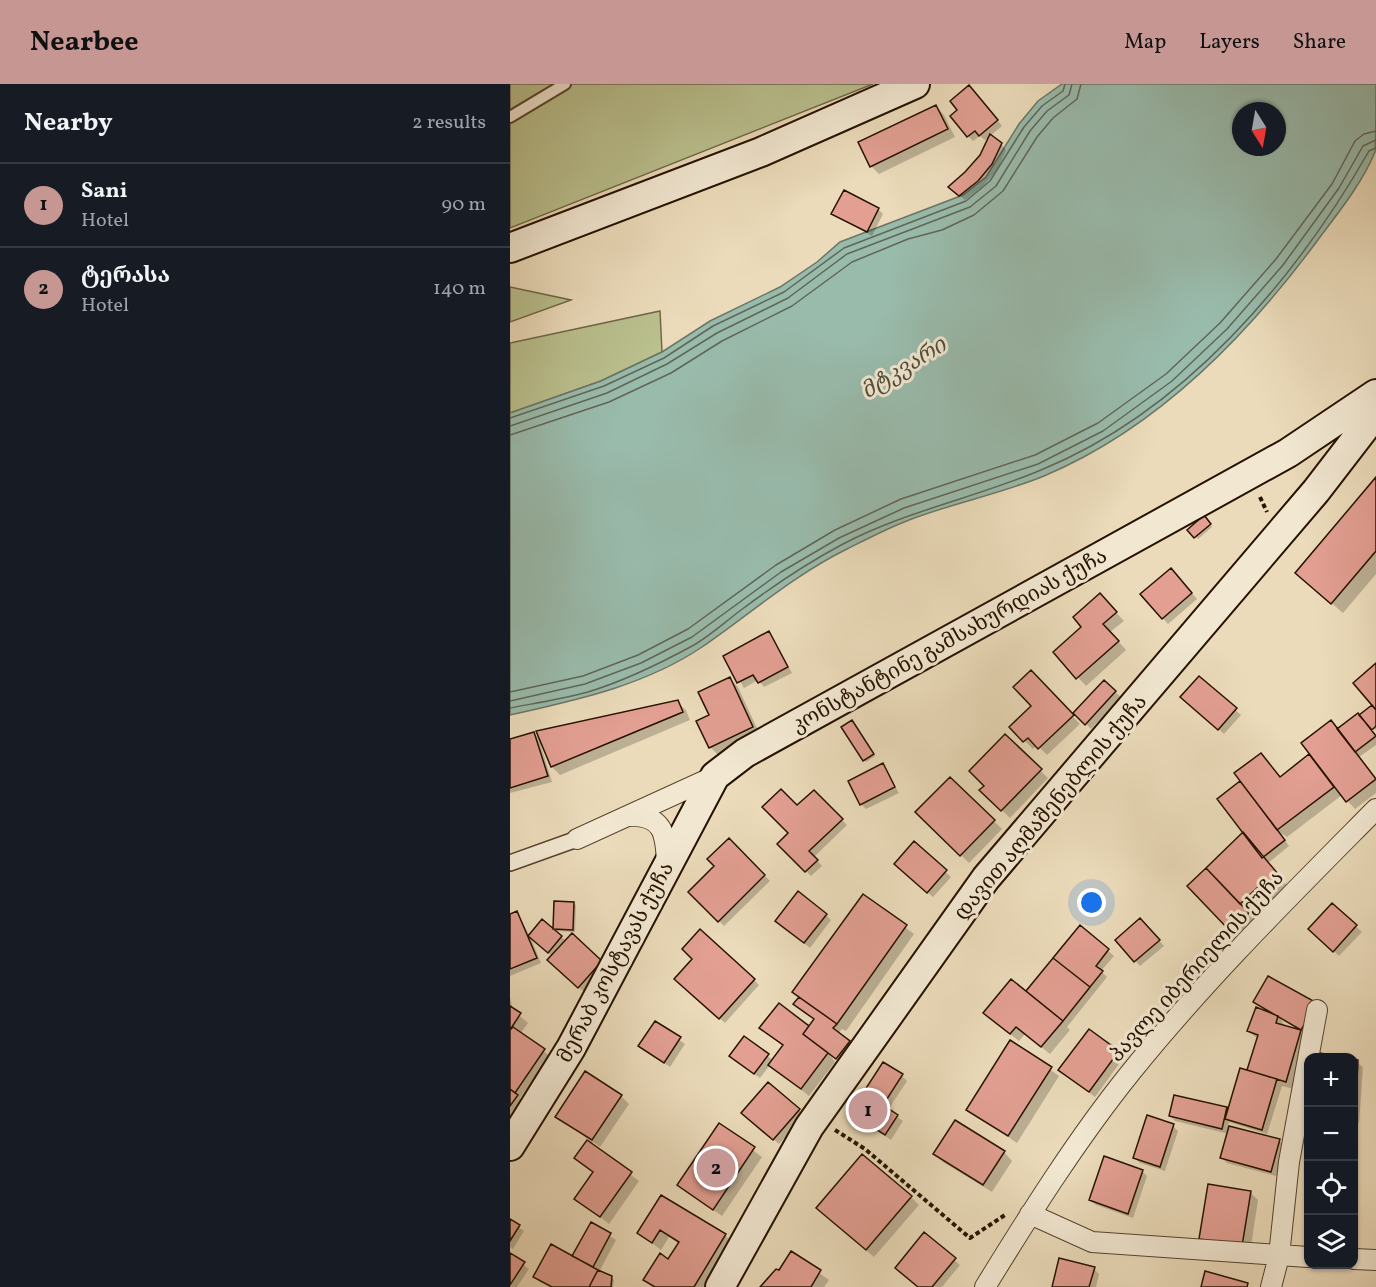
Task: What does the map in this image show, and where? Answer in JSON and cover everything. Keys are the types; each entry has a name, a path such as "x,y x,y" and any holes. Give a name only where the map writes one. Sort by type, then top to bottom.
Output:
{"main road":[{"path":"510,248 761,152 915,84"},
{"name":"კონსტანტინე გამსახურდიას ქუჩა","path":"715,776 745,753 1288,453 1376,394"},
{"name":"დავით აღმაშენებლის ქუჩა","path":"720,1287 808,1127 986,878 1316,491 1376,413"},
{"path":"1288,453 1300,455 1310,463 1315,474 1316,491"},
{"name":"მერაბ კოსტავას ქუჩა","path":"510,1146 571,1048 715,776"}],"street":[{"name":"კონსტანტინე გამსახურდიას ქუჩა","path":"510,862 577,839 715,776"},
{"name":"პავლე იბერიელის ქუჩა","path":"985,1287 1026,1219 1137,1065 1209,981 1376,809"},
{"path":"628,816 640,815 652,819 661,828 666,839 667,867"},
{"path":"1271,1287 1279,1256 1289,1162 1317,1010"},
{"path":"1026,1219 1092,1242 1304,1257"},
{"path":"1358,1259 1376,1260"}],"lane":[{"path":"510,117 565,84"}],"path":[{"path":"1257,488 1268,517"},
{"path":"834,1129 865,1149 970,1238 1005,1215 1026,1219"}],"green space":[{"path":"510,84 873,84 510,228"},
{"path":"510,287 571,300 510,322"},
{"path":"660,311 662,352 601,381 510,413 510,343"}],"water":[{"name":"მტკვარი","path":"1062,84 1376,84 1375,152 1345,204 1265,306 1200,374 1164,404 1086,456 1044,476 909,520 828,559 790,583 702,647 657,672 609,690 510,715 510,413 601,381 662,352 710,321 780,287 817,262 840,242 963,195 986,177 1019,124 1038,101"}],"building":[{"path":"969,85 998,120 979,136 975,131 967,137 950,116 957,110 950,101"},
{"path":"936,105 948,129 870,167 858,142"},
{"path":"990,134 1002,143 992,164 978,181 959,196 948,187 980,155"},
{"path":"844,190 879,208 867,232 831,214"},
{"path":"1376,477 1376,551 1331,604 1295,573"},
{"path":"1204,515 1211,524 1194,538 1187,530"},
{"path":"1171,568 1192,593 1162,619 1140,594"},
{"path":"1100,593 1117,612 1103,624 1119,641 1076,679 1053,652 1081,627 1073,617"},
{"path":"769,631 788,667 758,683 753,675 737,683 723,656"},
{"path":"1376,663 1376,710 1353,683"},
{"path":"1031,670 1074,715 1038,749 1028,738 1023,742 1009,727 1031,706 1013,687"},
{"path":"1199,676 1237,708 1218,730 1180,697"},
{"path":"730,677 753,727 709,748 696,721 709,715 698,692"},
{"path":"1104,680 1116,691 1085,725 1073,713"},
{"path":"678,700 683,712 551,767 536,731"},
{"path":"1372,705 1376,710 1376,726 1372,730 1359,715"},
{"path":"1358,713 1376,736 1355,752 1337,729"},
{"path":"852,720 874,754 863,761 841,727"},
{"path":"1331,720 1376,779 1346,802 1301,743"},
{"path":"534,732 548,776 510,788 510,739"},
{"path":"1005,734 1042,769 1001,811 979,790 984,786 969,771"},
{"path":"1261,753 1280,777 1309,754 1334,787 1277,830 1234,773"},
{"path":"883,763 895,787 860,805 848,781"},
{"path":"950,777 995,820 960,856 915,812"},
{"path":"1240,781 1285,840 1262,858 1217,799"},
{"path":"781,789 797,805 814,790 843,819 809,851 818,860 805,872 777,844 788,833 762,807"},
{"path":"1243,832 1283,880 1266,897 1257,888 1240,904 1206,868"},
{"path":"729,838 765,875 718,922 688,892 714,866 707,859"},
{"path":"914,841 947,870 927,893 894,864"},
{"path":"1206,868 1249,913 1230,931 1187,886"},
{"path":"798,891 827,914 804,943 775,921"},
{"path":"863,894 907,925 837,1024 792,992"},
{"path":"554,901 574,902 573,930 553,929"},
{"path":"1332,903 1357,925 1333,952 1308,929"},
{"path":"517,911 537,958 510,969 510,914"},
{"path":"1140,918 1160,940 1134,962 1115,940"},
{"path":"542,919 562,936 548,953 528,936"},
{"path":"1080,925 1109,949 1096,966 1103,971 1090,987 1053,958"},
{"path":"700,929 755,979 719,1019 674,979 692,959 682,949"},
{"path":"572,933 602,961 578,988 547,960"},
{"path":"1053,958 1090,987 1063,1021 1026,991"},
{"path":"1268,976 1317,1003 1301,1030 1253,1002"},
{"path":"1011,979 1063,1021 1041,1047 1016,1027 1010,1034 983,1013"},
{"path":"799,997 837,1024 833,1028 850,1041 836,1059 803,1034 814,1019 793,1004"},
{"path":"779,1003 809,1026 803,1034 828,1053 801,1089 768,1065 783,1045 759,1028"},
{"path":"510,1006 521,1013 510,1030"},
{"path":"1256,1007 1278,1016 1276,1023 1301,1030 1286,1082 1247,1070 1258,1035 1247,1031"},
{"path":"655,1021 681,1037 664,1063 638,1046"},
{"path":"513,1027 545,1049 515,1093 510,1089 510,1030"},
{"path":"1089,1029 1119,1051 1089,1092 1058,1070"},
{"path":"744,1036 769,1054 754,1074 729,1056"},
{"path":"1010,1040 1052,1067 1008,1136 966,1110"},
{"path":"883,1062 903,1074 883,1105 898,1115 885,1135 850,1113"},
{"path":"1240,1068 1277,1079 1262,1130 1225,1119"},
{"path":"585,1071 622,1095 592,1140 555,1117"},
{"path":"768,1082 800,1109 773,1140 741,1113"},
{"path":"510,1089 518,1095 510,1106"},
{"path":"1174,1095 1227,1107 1222,1129 1169,1116"},
{"path":"1147,1115 1174,1124 1160,1167 1133,1158"},
{"path":"955,1120 1005,1151 983,1185 933,1154"},
{"path":"719,1123 755,1147 713,1210 677,1185"},
{"path":"1229,1126 1280,1139 1271,1172 1220,1158"},
{"path":"587,1140 632,1172 600,1217 574,1199 593,1172 574,1158"},
{"path":"862,1154 912,1196 866,1250 816,1208"},
{"path":"1104,1156 1143,1170 1128,1214 1089,1200"},
{"path":"1208,1184 1251,1191 1242,1246 1199,1239"},
{"path":"661,1195 726,1234 694,1287 655,1287 643,1280 660,1253 668,1259 679,1242 660,1230 652,1243 637,1233"},
{"path":"510,1219 520,1225 510,1241"},
{"path":"591,1222 611,1233 593,1267 572,1256"},
{"path":"924,1232 956,1258 932,1287 918,1287 895,1268"},
{"path":"551,1244 598,1270 589,1287 552,1287 533,1277"},
{"path":"791,1251 821,1270 811,1287 760,1287 776,1269 779,1270"},
{"path":"510,1253 525,1262 510,1285"},
{"path":"1059,1258 1095,1267 1089,1287 1052,1287"},
{"path":"598,1270 612,1276 611,1287 589,1287"},
{"path":"1205,1271 1248,1283 1247,1287 1201,1287"}],"place":[{"name":"Sani","path":"868,1110"},
{"name":"ტერასა","path":"716,1168"}]}
